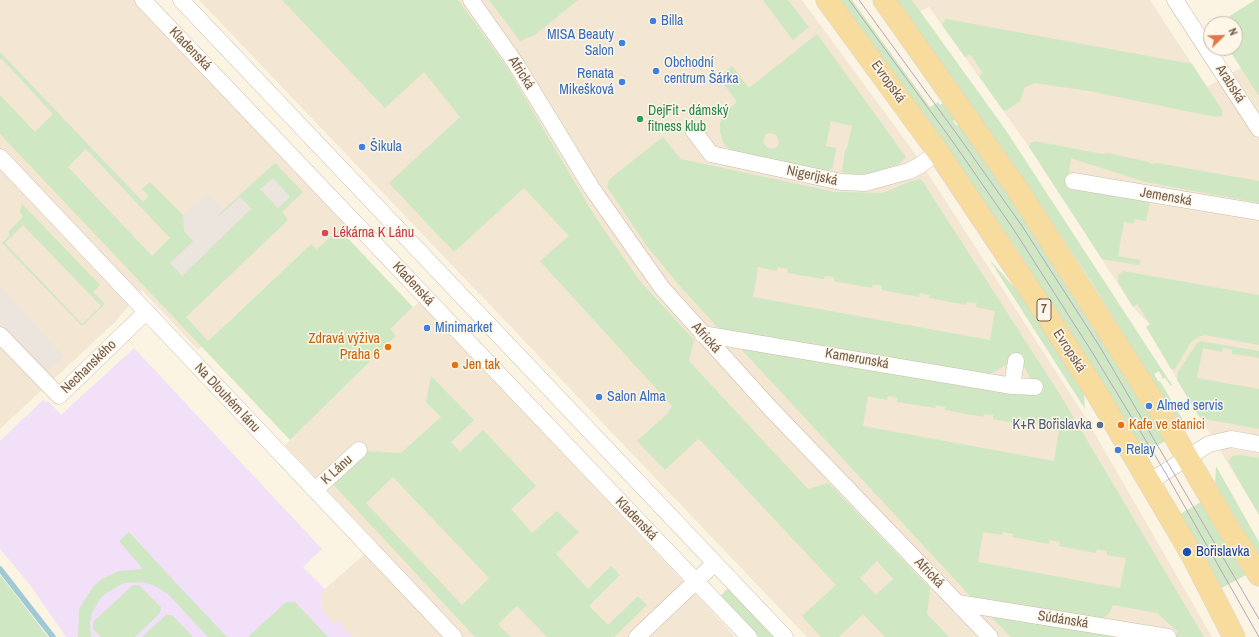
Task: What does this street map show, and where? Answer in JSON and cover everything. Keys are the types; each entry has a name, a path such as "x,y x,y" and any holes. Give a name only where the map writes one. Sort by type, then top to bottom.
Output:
{"main road":[{"name":"Evropská","path":"826,0 938,152 1050,320 1096,392 1191,553 1234,637"},
{"path":"884,0 1018,190 1088,298 1188,458 1229,529 1259,575"}],"street":[{"name":"Kladenská","path":"143,0 749,637"},
{"name":"Kladenská","path":"181,0 786,637"},
{"name":"Africká","path":"471,0 516,64 590,187 662,288 770,408 990,637"},
{"name":"Arabská","path":"1175,0 1259,129"},
{"name":"Nigerijská","path":"693,130 711,154 841,182 865,182 909,171 919,166 938,152"},
{"name":"Na Dlouhém lánu","path":"0,158 454,637"},
{"name":"Jemenská","path":"1073,181 1259,212"},
{"name":"Nechanského","path":"0,335 58,396 146,312"},
{"name":"Kamerunská","path":"702,334 1012,386 1035,387"},
{"path":"1012,386 1016,361"},
{"path":"1149,482 1209,444 1231,440 1259,444"},
{"name":"K Lánu","path":"315,490 359,450"},
{"path":"637,637 715,563"},
{"name":"Súdánská","path":"958,602 1168,637"}],"shaded area":[{"path":"0,0 138,0 345,223 317,249 311,244 198,350 142,290 115,322 0,429"},
{"path":"199,0 802,0 916,155 1084,415 1212,637 807,637"},
{"path":"911,0 1150,0 1207,87 1246,65 1243,54 1243,17 1259,4 1259,515 1171,369 1150,325 1133,307 1029,147 929,7 920,11"},
{"path":"269,168 295,196 192,302 159,267 189,237 184,231 183,215 208,194 223,210"},
{"path":"0,286 64,357 46,372 0,322"},
{"path":"419,302 735,637 353,637 337,620 332,624 322,608 321,597 325,589 377,543 285,445 396,336 389,329"},
{"path":"134,348 322,549 303,567 325,589 321,597 322,608 332,623 337,620 353,637 66,637 31,586 0,549 0,441 43,400 50,403 61,415"}],"green space":[{"path":"282,0 458,0 508,69 594,215 639,280 694,340 689,361 808,489 828,483 930,588 927,614 949,637 885,637 863,614 839,637 821,637 802,616 836,585 702,442 698,439 665,470 637,441 667,414 672,406 540,261 569,236 524,188 454,252 389,183 460,117 424,72 385,108","holes":["877,561 893,579 876,595 860,578"]},
{"path":"489,0 578,0 535,35 520,41"},
{"path":"763,0 788,0 809,27 793,40"},
{"path":"838,0 852,0 930,107 938,102 940,105 946,101 957,118 953,121 957,126 961,123 1052,259 1166,441 1144,453 1020,254 983,200"},
{"path":"897,0 912,0 1005,129 1172,385 1171,386 1165,378 1163,379 1159,371 1154,374 1158,381 1160,381 1187,427 1180,423 1175,417 1090,280 1040,204"},
{"path":"1255,0 1259,0 1259,96 1233,56 1243,56 1243,16 1230,16"},
{"path":"946,19 1192,64 1222,110 1222,116 1215,117 1089,91 1035,83 1025,87 1020,101 1007,110 1003,110 979,76 983,73 970,54 965,57 942,25"},
{"path":"817,34 906,157 899,164 870,174 852,175 842,172 845,150 847,148 852,126 831,121 826,146 836,148 833,167 827,172 731,151 724,144 720,132 720,123 724,113 736,103 736,100 718,77 732,66 749,88","holes":["768,133 775,134 779,140 778,146 773,149 767,148 763,142 765,135"]},
{"path":"0,52 143,202 149,196 142,189 150,182 183,215 184,231 193,241 170,263 182,276 251,209 253,210 240,197 219,216 218,215 275,163 303,192 282,212 288,220 186,317 208,341 311,244 317,249 339,229 413,307 390,329 396,336 290,440 0,134 0,95 35,132 53,114 2,59 0,60","holes":["86,149 170,238 152,256 68,167","273,178 290,197 278,208 260,189"]},
{"path":"663,137 681,159 835,192 883,193 911,181 921,179 1059,393 1204,637 1176,637 1177,631 1157,613 1113,605 1110,612 1105,617 1097,620 973,599 742,350 753,346 1037,396 1038,394 1023,364 1024,355 1011,353 1008,364 992,373 975,375 720,330 679,285 647,246 607,187 609,180","holes":["758,267 777,271 778,267 788,269 787,273 824,279 825,276 834,277 834,281 872,288 873,285 878,285 882,286 882,290 919,297 920,293 930,295 929,298 966,305 967,302 977,303 976,307 995,311 990,340 753,297","868,396 887,400 888,396 898,398 897,402 935,408 936,405 945,407 945,410 983,417 984,414 993,415 993,419 1030,426 1031,422 1040,424 1040,428 1059,431 1054,461 863,426","983,532 1002,535 1003,532 1013,534 1012,537 1049,544 1050,540 1060,542 1059,546 1096,553 1097,549 1107,551 1107,555 1126,558 1120,588 978,562"]},
{"path":"1035,141 1102,154 1108,153 1149,162 1151,164 1157,163 1259,181 1259,203 1145,182 1071,158 1067,185 1069,189 1132,192 1151,196 1146,221 1135,219 1133,224 1124,222 1118,256 1140,260 1140,264 1138,265 1102,259 1029,147 1030,143"},
{"path":"22,204 100,285 93,292 105,304 82,326 2,243 10,235 8,232 23,217 20,212","holes":["23,225 101,306 82,324 5,243"]},
{"path":"989,259 1022,296 1084,393 1085,409"},
{"path":"1123,271 1259,295 1259,345 1205,335 1200,336 1191,342 1175,369 1171,369 1146,327 1150,324 1137,304 1133,307 1118,282 1118,275"},
{"path":"1200,341 1259,351 1259,358 1232,354 1232,350 1223,348 1222,352 1203,348 1197,378 1259,389 1259,429 1200,418 1177,380 1178,372 1197,343"},
{"path":"431,376 474,420 451,442 460,452 483,430 536,486 511,509 532,533 557,511 579,532 556,554 588,589 611,566 620,575 589,606 608,625 638,596 647,605 614,637 547,637 517,606 498,624 511,637 475,637 331,482 364,451 401,453 441,417 426,402","holes":["393,477 489,578 462,605 366,503"]},
{"path":"1240,455 1259,458 1259,515 1228,461 1233,456"},
{"path":"1216,466 1259,542 1259,558 1215,483"},
{"path":"1201,502 1246,575 1220,589 1180,514"},
{"path":"129,532 227,637 208,637 167,593 153,585 142,582 124,583 105,594 100,599 92,613 90,622 91,637 78,637 79,609 93,587 100,580 119,571 143,569 119,541"},
{"path":"0,575 12,590 48,637 0,637"},
{"path":"133,585 139,585 161,607 160,613 135,637 101,637 93,629 93,622"},
{"path":"729,587 776,635 774,637 759,637 719,597"},
{"path":"286,602 295,602 328,637 248,637"},
{"path":"166,615 172,615 193,637 142,637"},
{"path":"996,616 1138,637 1011,637 992,618"}],"waterway":[{"path":"0,569 53,637"}],"tram line":[{"path":"849,0 953,142 1014,230 1092,352 1165,472 1259,637"},
{"path":"859,0 1022,226 1100,347 1259,619"}],"place":[{"name":"Billa","path":"653,21"},
{"name":"MISA Beauty Salon","path":"622,43"},
{"name":"Obchodní centrum Šárka","path":"656,71"},
{"name":"Renata Mikešková","path":"622,82"},
{"name":"DejFit - dámský fitness klub","path":"640,119"},
{"name":"Šikula","path":"362,147"},
{"name":"Lékárna K Lánu","path":"325,233"},
{"name":"Minimarket","path":"427,328"},
{"name":"Zdravá výživa Praha 6","path":"388,347"},
{"name":"Jen tak","path":"455,365"},
{"name":"Salon Alma","path":"599,397"},
{"name":"Almed servis","path":"1149,406"},
{"name":"K+R Bořislavka","path":"1100,425"},
{"name":"Kafe ve stanici","path":"1121,425"},
{"name":"Relay","path":"1118,450"},
{"name":"Bořislavka","path":"1187,552"}]}
